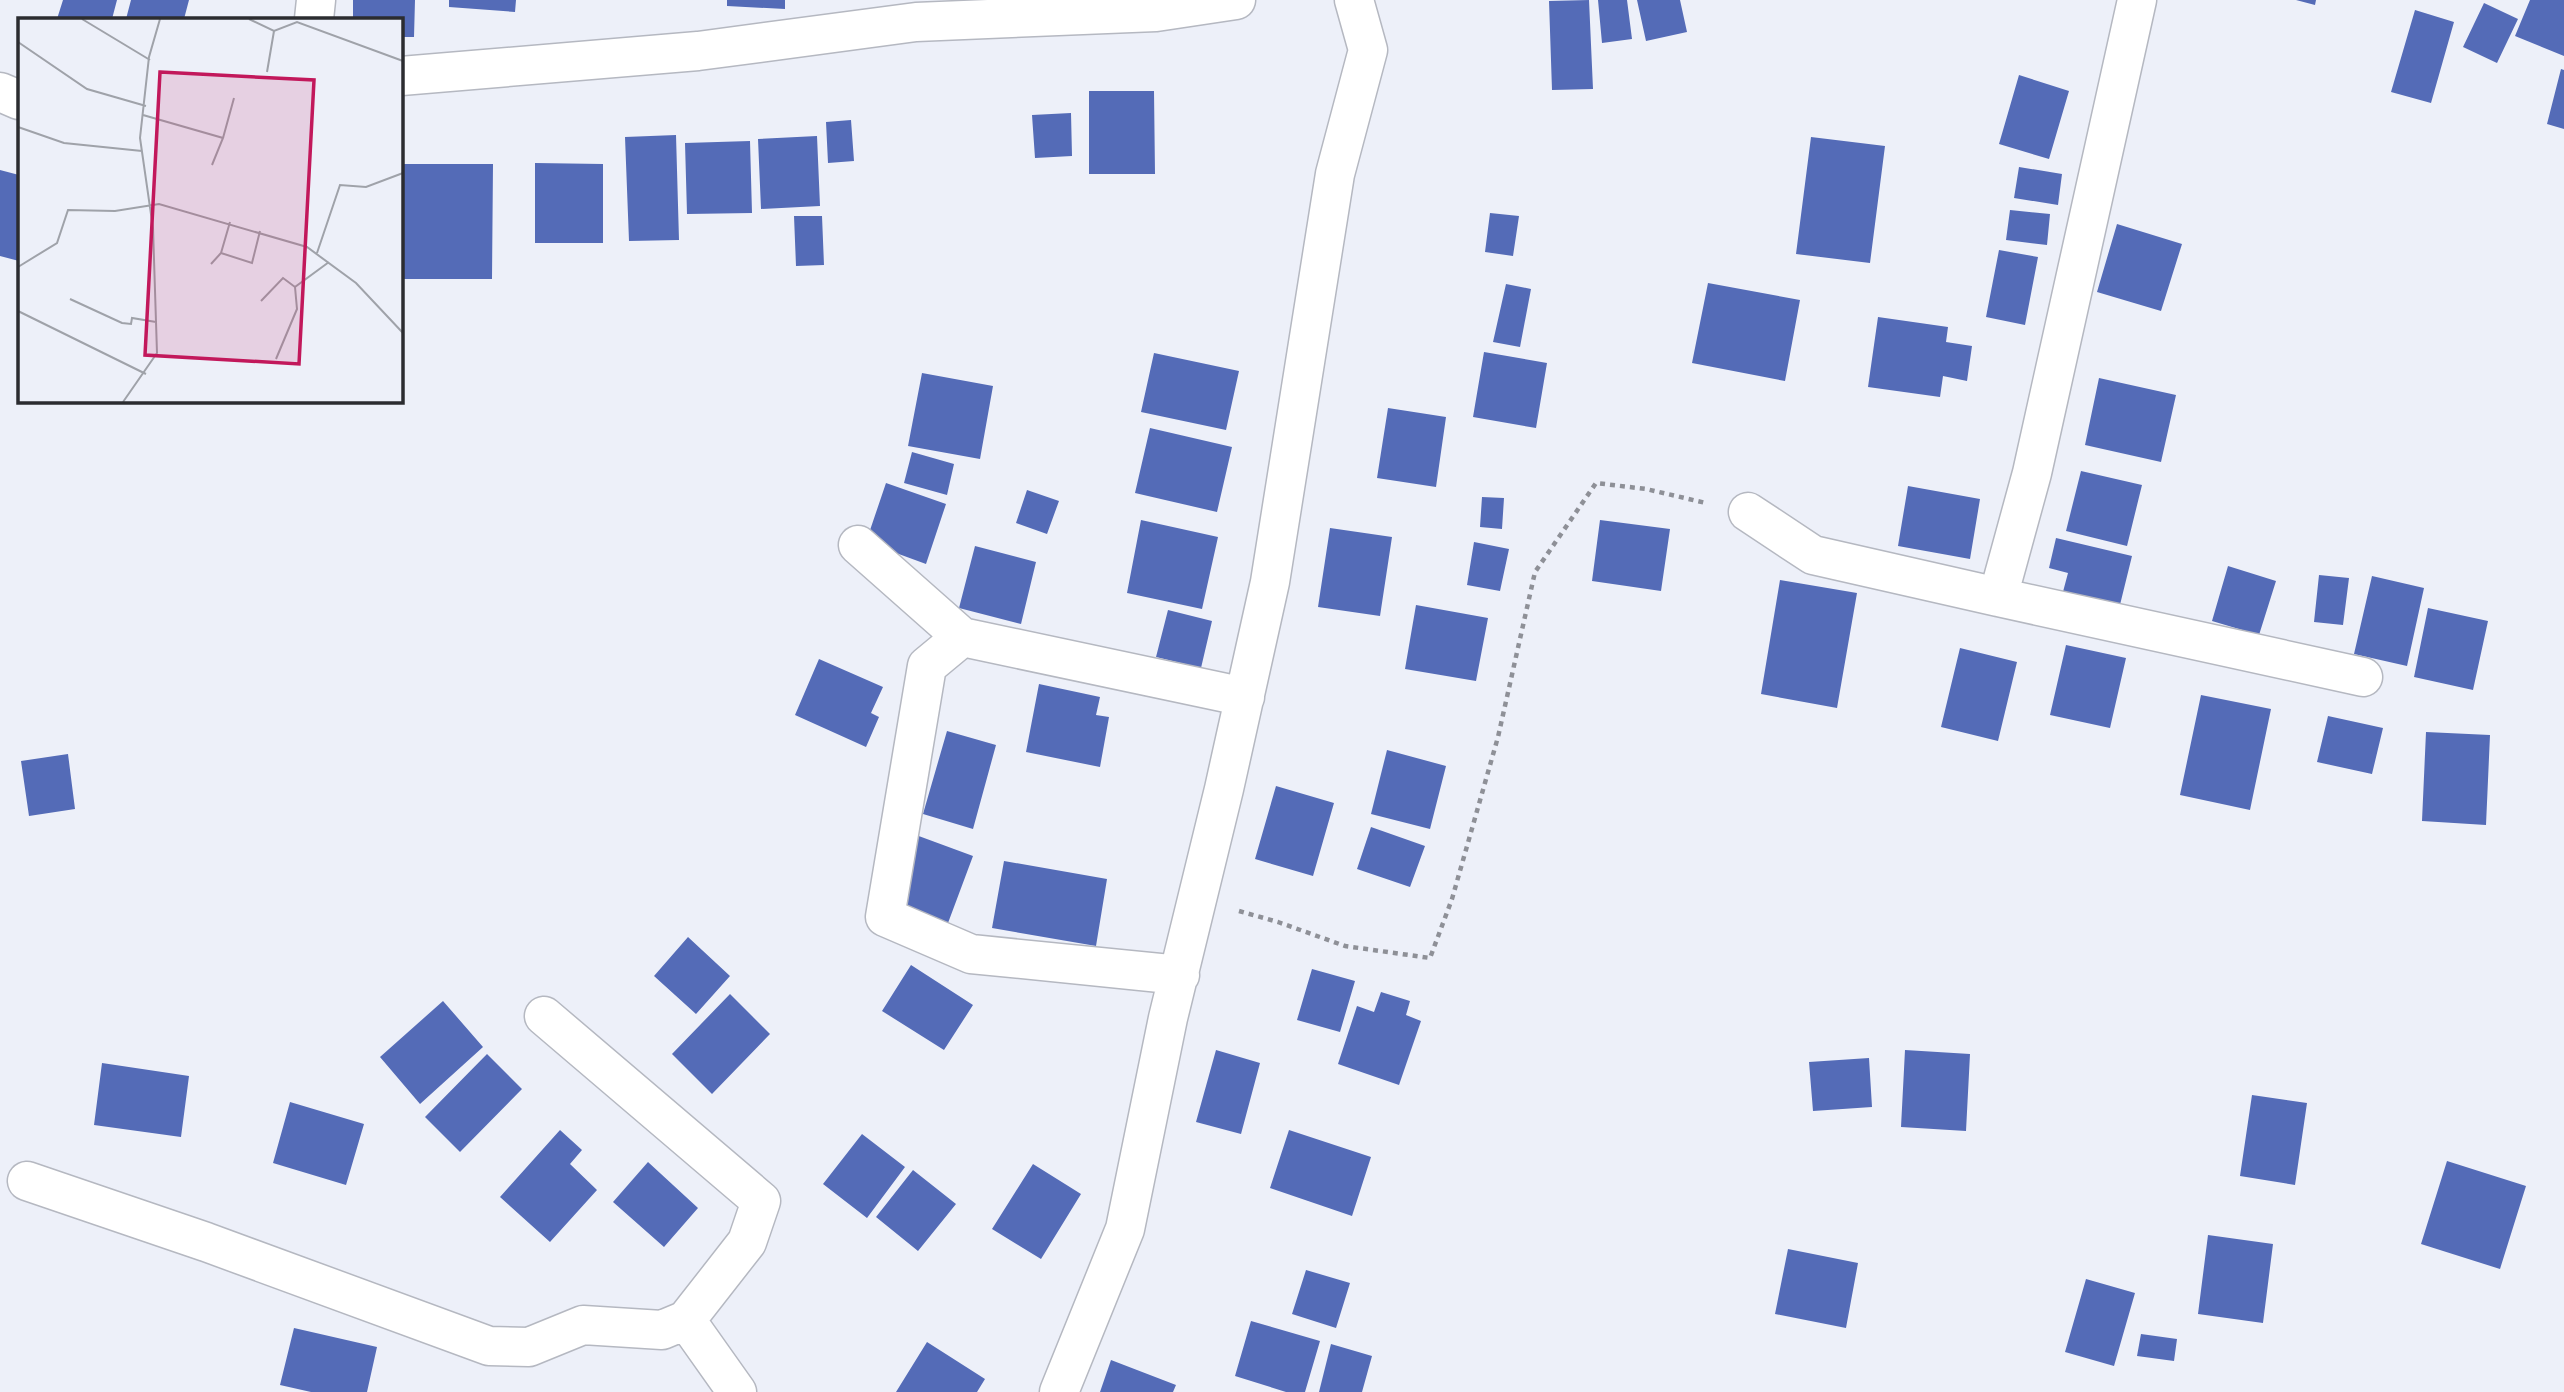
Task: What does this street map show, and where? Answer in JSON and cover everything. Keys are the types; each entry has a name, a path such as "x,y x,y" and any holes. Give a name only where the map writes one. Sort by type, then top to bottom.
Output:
{"street":[{"path":"314,18 316,0"},
{"path":"402,76 698,51 916,22 1156,12 1236,0"},
{"path":"1059,1392 1125,1228 1168,1018 1270,582 1335,174 1368,50 1354,0"},
{"path":"1998,597 2032,473 2137,0"},
{"path":"0,92 18,100"},
{"path":"1748,512 1813,555 2363,677"},
{"path":"858,545 962,637 1245,697"},
{"path":"962,637 927,666 885,917 971,954 1180,975"},
{"path":"27,1181 206,1242 489,1346 529,1348 583,1325 662,1330 686,1320 747,1242 761,1201 544,1016"},
{"path":"686,1320 737,1392"}],"path":[{"path":"1197,900 1278,922 1345,946 1430,958 1452,899 1498,737 1535,572 1596,483 1646,489 1748,512"}],"building":[{"path":"63,0 117,0 112,18 57,18"},
{"path":"131,0 189,0 184,18 126,18"},
{"path":"353,0 415,0 414,37 402,37 402,18 353,18"},
{"path":"449,0 516,0 515,12 449,7"},
{"path":"727,0 785,0 785,9 727,6"},
{"path":"1589,0 1593,89 1552,90 1549,1"},
{"path":"1598,0 1627,0 1632,39 1602,43"},
{"path":"1637,0 1680,0 1687,32 1646,41"},
{"path":"2296,0 2316,0 2315,5"},
{"path":"2530,0 2564,0 2564,56 2515,36"},
{"path":"2484,3 2518,19 2497,63 2463,47"},
{"path":"2415,10 2454,22 2431,103 2391,92"},
{"path":"2561,69 2564,70 2564,129 2547,124"},
{"path":"2019,75 2069,91 2049,159 1999,144"},
{"path":"1089,91 1154,91 1155,174 1089,174"},
{"path":"1071,113 1072,156 1035,158 1032,115"},
{"path":"851,120 854,161 828,163 826,122"},
{"path":"676,135 679,240 629,241 625,137"},
{"path":"817,136 820,206 761,209 758,139"},
{"path":"1811,137 1885,146 1870,263 1796,254"},
{"path":"750,141 752,213 687,214 685,143"},
{"path":"535,163 603,164 603,243 535,243"},
{"path":"402,164 493,164 492,279 402,279"},
{"path":"2019,167 2062,174 2058,205 2014,198"},
{"path":"0,170 18,175 18,261 0,256"},
{"path":"2010,210 2050,214 2047,245 2006,240"},
{"path":"1490,213 1519,216 1513,256 1485,252"},
{"path":"794,216 822,216 824,265 796,266"},
{"path":"2117,224 2182,244 2161,311 2097,292"},
{"path":"1999,250 2038,257 2025,325 1986,317"},
{"path":"1708,283 1800,300 1785,381 1692,363"},
{"path":"1506,284 1531,289 1520,347 1493,342"},
{"path":"1878,317 1948,327 1946,342 1972,346 1967,381 1943,376 1940,397 1868,387"},
{"path":"1484,352 1547,363 1536,428 1473,417"},
{"path":"1154,353 1239,371 1226,430 1141,412"},
{"path":"922,373 993,386 980,459 908,446"},
{"path":"2099,378 2176,395 2161,462 2085,445"},
{"path":"1388,408 1446,417 1436,487 1377,478"},
{"path":"1150,428 1232,447 1217,512 1135,493"},
{"path":"912,452 954,464 947,495 904,483"},
{"path":"2081,471 2142,485 2127,546 2066,531"},
{"path":"886,483 946,504 926,564 866,542"},
{"path":"1908,486 1980,499 1970,559 1898,546"},
{"path":"1027,490 1059,501 1047,534 1016,523"},
{"path":"1482,497 1504,498 1502,529 1480,527"},
{"path":"1141,520 1218,537 1202,609 1127,593"},
{"path":"1600,520 1670,529 1661,591 1592,581"},
{"path":"1330,528 1392,537 1380,616 1318,607"},
{"path":"2056,538 2132,556 2117,617 2060,603 2068,573 2049,568"},
{"path":"1474,542 1509,549 1500,591 1467,585"},
{"path":"975,546 1036,562 1021,624 959,608"},
{"path":"2228,566 2276,581 2259,635 2212,621"},
{"path":"2319,575 2349,578 2343,625 2314,622"},
{"path":"2372,576 2424,588 2407,666 2354,654"},
{"path":"1780,580 1857,593 1837,708 1761,694"},
{"path":"1416,605 1488,618 1476,681 1405,669"},
{"path":"2428,608 2488,621 2473,690 2414,677"},
{"path":"1168,610 1212,621 1201,668 1156,657"},
{"path":"2066,645 2126,658 2110,728 2050,715"},
{"path":"1960,648 2017,662 1998,741 1941,727"},
{"path":"819,659 883,687 871,713 879,717 866,747 795,715"},
{"path":"1039,684 1100,697 1096,715 1109,717 1100,767 1026,752"},
{"path":"2201,695 2271,709 2250,810 2180,795"},
{"path":"2328,716 2383,728 2372,774 2317,762"},
{"path":"947,731 996,745 973,829 923,814"},
{"path":"2426,732 2490,735 2486,825 2422,821"},
{"path":"1387,750 1446,766 1430,829 1371,814"},
{"path":"68,754 75,809 29,816 21,761"},
{"path":"1276,786 1334,803 1313,876 1255,859"},
{"path":"1371,827 1425,846 1410,887 1357,869"},
{"path":"916,835 973,856 948,923 891,901"},
{"path":"1004,861 1107,879 1096,946 992,928"},
{"path":"688,937 730,976 696,1014 654,976"},
{"path":"911,965 973,1005 944,1050 882,1011"},
{"path":"1312,969 1355,981 1340,1032 1297,1020"},
{"path":"1381,992 1410,1001 1406,1015 1421,1021 1399,1085 1338,1064 1357,1006 1374,1012"},
{"path":"730,994 770,1034 712,1094 672,1054"},
{"path":"443,1001 483,1047 420,1104 380,1057"},
{"path":"1216,1050 1260,1063 1241,1134 1196,1122"},
{"path":"1905,1050 1970,1054 1966,1131 1901,1127"},
{"path":"487,1054 522,1089 460,1152 425,1117"},
{"path":"1869,1058 1872,1107 1813,1111 1809,1062"},
{"path":"102,1063 189,1076 181,1137 94,1125"},
{"path":"2252,1095 2307,1103 2295,1185 2240,1176"},
{"path":"290,1102 364,1124 346,1185 273,1163"},
{"path":"560,1130 582,1150 570,1164 597,1190 550,1242 500,1197"},
{"path":"1289,1130 1371,1157 1352,1216 1270,1188"},
{"path":"862,1134 905,1167 867,1218 823,1184"},
{"path":"2447,1161 2526,1186 2500,1269 2421,1244"},
{"path":"648,1162 698,1208 664,1247 613,1202"},
{"path":"1033,1164 1081,1194 1041,1259 992,1229"},
{"path":"913,1170 956,1204 918,1251 876,1217"},
{"path":"2208,1235 2273,1244 2263,1323 2198,1314"},
{"path":"1788,1249 1858,1263 1846,1328 1775,1314"},
{"path":"1306,1270 1350,1283 1336,1328 1292,1314"},
{"path":"2086,1279 2135,1293 2114,1366 2065,1352"},
{"path":"1251,1321 1320,1341 1305,1392 1286,1392 1235,1376"},
{"path":"294,1328 377,1347 367,1392 311,1392 280,1385"},
{"path":"2141,1334 2177,1339 2174,1361 2137,1356"},
{"path":"927,1342 985,1379 977,1392 896,1392"},
{"path":"1331,1344 1372,1356 1362,1392 1319,1392"},
{"path":"1111,1360 1176,1385 1173,1392 1100,1392"}]}
